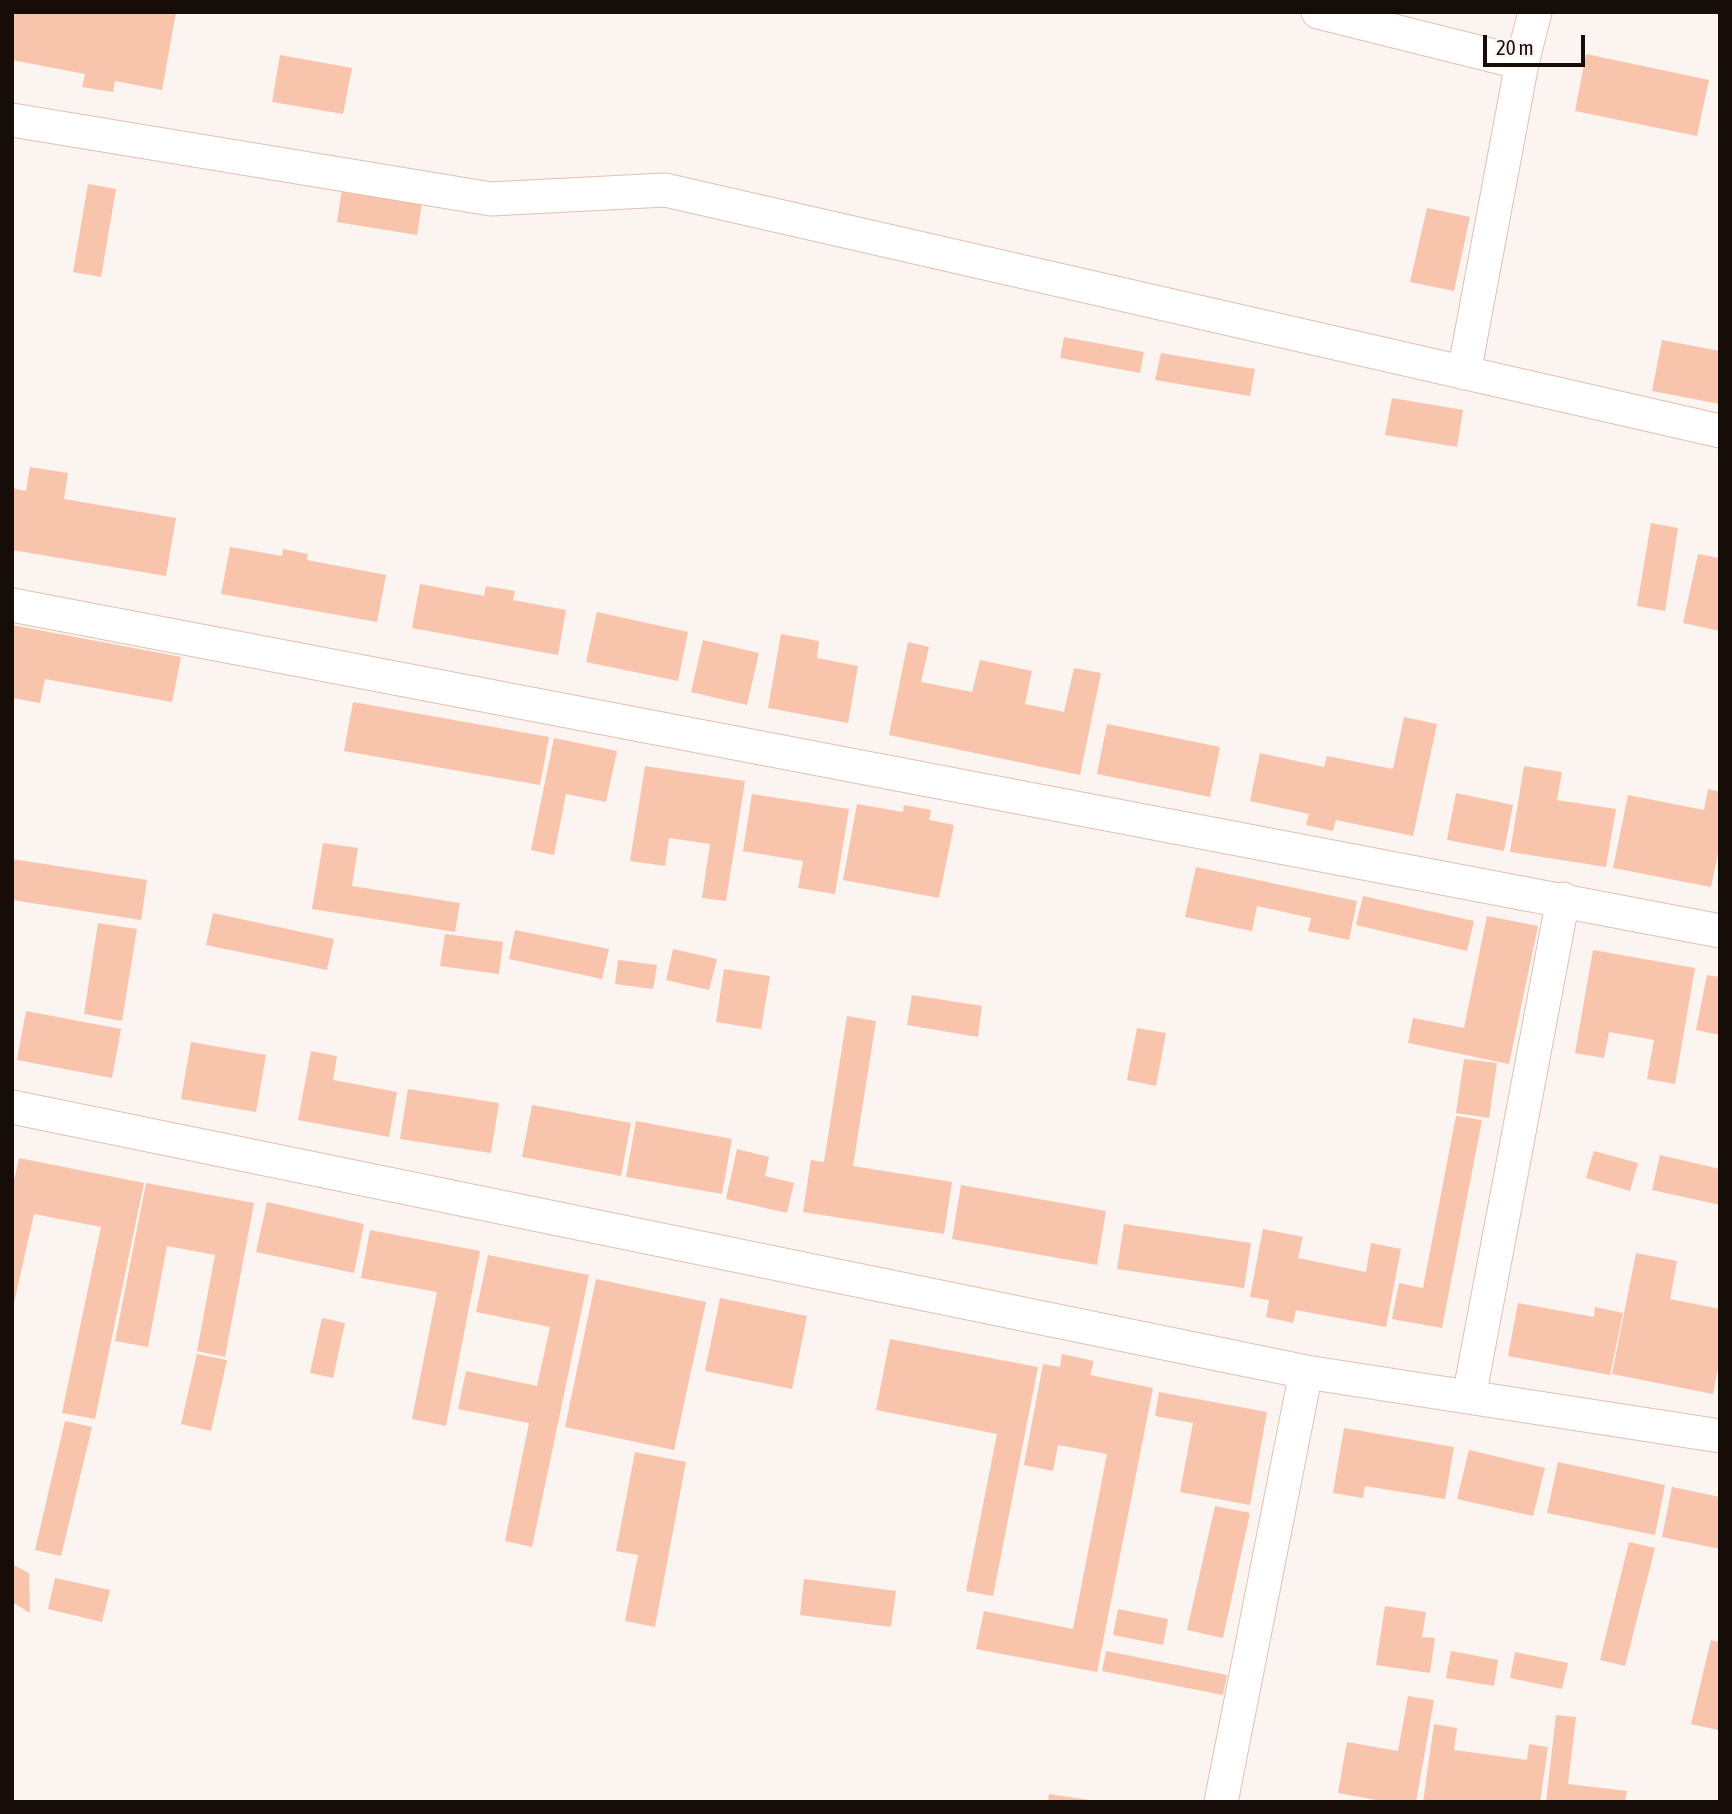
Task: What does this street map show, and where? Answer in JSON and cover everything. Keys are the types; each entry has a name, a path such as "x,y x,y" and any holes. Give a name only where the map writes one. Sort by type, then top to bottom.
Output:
{"street":[{"path":"1318,12 1522,64"},
{"path":"1464,373 1522,64 1535,12"},
{"path":"12,120 491,199 665,190 1720,431"},
{"path":"12,605 1720,931"},
{"path":"1469,1397 1563,899"},
{"path":"12,1107 1306,1372 1720,1436"},
{"path":"1221,1802 1306,1372"}],"building":[{"path":"12,12 176,12 162,90 115,81 113,92 82,87 85,74 12,60"},
{"path":"1586,54 1709,80 1697,136 1575,111"},
{"path":"280,55 352,68 343,114 272,102"},
{"path":"88,184 116,189 101,277 73,272"},
{"path":"342,189 422,203 417,235 337,222"},
{"path":"1427,208 1470,217 1454,291 1410,282"},
{"path":"1064,337 1144,352 1140,373 1060,358"},
{"path":"1662,340 1720,351 1720,404 1652,391"},
{"path":"1161,353 1255,369 1250,396 1155,380"},
{"path":"1392,398 1463,410 1457,447 1385,435"},
{"path":"30,467 68,473 64,499 176,518 166,576 12,550 12,488 26,491"},
{"path":"1651,523 1678,528 1665,611 1637,606"},
{"path":"230,547 282,556 283,549 308,554 307,560 386,575 377,622 221,594"},
{"path":"1698,554 1720,558 1720,631 1683,623"},
{"path":"420,584 484,596 486,586 515,591 513,600 566,610 558,655 412,628"},
{"path":"597,612 688,632 678,681 586,662"},
{"path":"12,625 181,657 172,702 45,679 40,703 12,698"},
{"path":"781,634 819,641 817,658 858,666 848,723 768,708"},
{"path":"703,640 759,653 747,705 691,692"},
{"path":"908,642 929,647 921,682 972,692 980,660 1032,671 1025,704 1064,712 1074,668 1101,673 1080,775 889,735"},
{"path":"353,702 549,737 540,785 344,751"},
{"path":"1404,717 1437,724 1413,836 1336,820 1333,831 1306,825 1309,814 1250,801 1260,753 1324,767 1327,756 1393,769"},
{"path":"1107,724 1220,747 1210,797 1097,774"},
{"path":"554,738 617,751 606,802 566,794 554,855 531,850"},
{"path":"645,766 745,781 726,901 702,898 710,844 669,838 665,866 630,861"},
{"path":"1524,766 1562,772 1557,800 1616,809 1606,867 1510,852"},
{"path":"1708,789 1720,792 1720,844 1711,887 1613,868 1628,795 1704,810"},
{"path":"1456,793 1513,805 1504,851 1447,840"},
{"path":"752,794 849,809 835,894 798,888 803,861 743,851"},
{"path":"857,804 903,812 904,805 931,810 929,820 954,825 939,898 843,880"},
{"path":"323,843 358,848 352,886 460,903 455,932 312,909"},
{"path":"12,859 147,880 141,920 12,900"},
{"path":"1196,867 1357,901 1349,940 1308,931 1311,918 1257,906 1252,931 1185,917"},
{"path":"1363,896 1474,921 1467,951 1356,925"},
{"path":"213,913 334,939 327,970 206,945"},
{"path":"1487,916 1538,926 1509,1064 1408,1043 1413,1018 1464,1028"},
{"path":"98,923 137,929 122,1021 84,1014"},
{"path":"515,930 609,949 602,979 509,959"},
{"path":"445,934 503,942 499,974 440,966"},
{"path":"673,949 717,959 709,990 666,980"},
{"path":"1593,950 1695,968 1675,1084 1647,1079 1654,1040 1609,1032 1604,1058 1575,1053"},
{"path":"618,960 657,965 653,989 615,984"},
{"path":"724,969 770,976 761,1029 716,1022"},
{"path":"1707,975 1720,977 1720,1035 1696,1030"},
{"path":"912,995 982,1006 978,1037 907,1025"},
{"path":"26,1011 121,1029 112,1078 17,1060"},
{"path":"847,1016 876,1021 853,1166 952,1182 944,1234 803,1212 811,1160 824,1162"},
{"path":"1137,1028 1166,1033 1156,1086 1127,1080"},
{"path":"191,1042 266,1055 256,1112 181,1099"},
{"path":"311,1051 337,1056 333,1080 397,1092 389,1137 298,1120"},
{"path":"1464,1059 1497,1063 1489,1118 1456,1113"},
{"path":"408,1089 499,1103 491,1153 400,1139"},
{"path":"532,1105 631,1123 621,1176 522,1157"},
{"path":"1456,1116 1482,1120 1442,1328 1392,1319 1399,1283 1423,1288"},
{"path":"636,1121 732,1139 722,1194 626,1177"},
{"path":"737,1149 769,1157 765,1176 794,1183 787,1213 726,1199"},
{"path":"1594,1151 1638,1163 1630,1191 1586,1178"},
{"path":"1660,1155 1720,1169 1720,1205 1652,1190"},
{"path":"19,1158 144,1183 95,1419 62,1413 101,1227 34,1214 12,1312 12,1190"},
{"path":"146,1183 254,1203 225,1357 197,1351 215,1255 167,1246 148,1347 115,1341"},
{"path":"961,1185 1106,1211 1097,1265 952,1239"},
{"path":"267,1202 364,1224 354,1273 256,1252"},
{"path":"1124,1224 1251,1243 1244,1288 1117,1269"},
{"path":"1263,1229 1303,1237 1298,1258 1366,1272 1371,1243 1401,1249 1386,1327 1296,1310 1293,1323 1266,1317 1269,1300 1250,1297"},
{"path":"370,1230 480,1251 446,1426 412,1419 437,1292 361,1278"},
{"path":"1636,1253 1677,1261 1670,1299 1720,1309 1720,1358 1713,1394 1612,1374"},
{"path":"488,1255 589,1275 532,1547 505,1541 529,1423 458,1409 466,1371 537,1386 550,1327 476,1312"},
{"path":"596,1279 706,1302 674,1450 565,1427"},
{"path":"720,1298 807,1316 792,1389 705,1371"},
{"path":"1518,1303 1594,1317 1595,1307 1623,1313 1610,1375 1508,1356"},
{"path":"322,1318 345,1323 333,1378 310,1373"},
{"path":"890,1339 1038,1367 993,1596 966,1591 997,1434 876,1410"},
{"path":"197,1354 227,1360 211,1431 181,1424"},
{"path":"1062,1354 1094,1361 1090,1375 1153,1388 1097,1672 976,1649 984,1611 1073,1629 1107,1454 1058,1445 1053,1471 1024,1465 1043,1364 1060,1367"},
{"path":"1159,1392 1267,1412 1250,1505 1180,1492 1193,1423 1155,1416"},
{"path":"65,1421 92,1427 61,1556 35,1550"},
{"path":"1344,1428 1454,1447 1445,1499 1365,1486 1363,1498 1333,1493"},
{"path":"1469,1450 1545,1468 1533,1516 1457,1499"},
{"path":"635,1452 686,1462 655,1627 625,1621 638,1555 616,1551"},
{"path":"1558,1462 1665,1485 1655,1535 1547,1513"},
{"path":"1672,1487 1720,1497 1720,1549 1662,1537"},
{"path":"1215,1506 1250,1513 1223,1638 1187,1630"},
{"path":"1629,1542 1655,1548 1625,1666 1600,1660"},
{"path":"12,1564 29,1573 30,1613 12,1602"},
{"path":"55,1578 110,1590 102,1622 48,1609"},
{"path":"804,1579 896,1591 891,1627 800,1615"},
{"path":"1385,1606 1426,1612 1422,1637 1435,1638 1430,1673 1376,1665"},
{"path":"1118,1609 1168,1619 1163,1645 1113,1635"},
{"path":"1711,1640 1720,1642 1718,1730 1691,1724"},
{"path":"1106,1651 1227,1675 1223,1695 1102,1671"},
{"path":"1451,1651 1498,1660 1494,1686 1446,1678"},
{"path":"1515,1652 1568,1663 1562,1689 1510,1678"},
{"path":"1408,1696 1434,1700 1416,1802 1387,1802 1338,1793 1347,1742 1398,1751"},
{"path":"1556,1715 1576,1717 1568,1784 1627,1791 1625,1802 1546,1802"},
{"path":"1434,1724 1457,1728 1454,1750 1527,1760 1529,1744 1548,1747 1540,1802 1423,1802"},
{"path":"1049,1794 1090,1800 1090,1802 1048,1802"}]}
